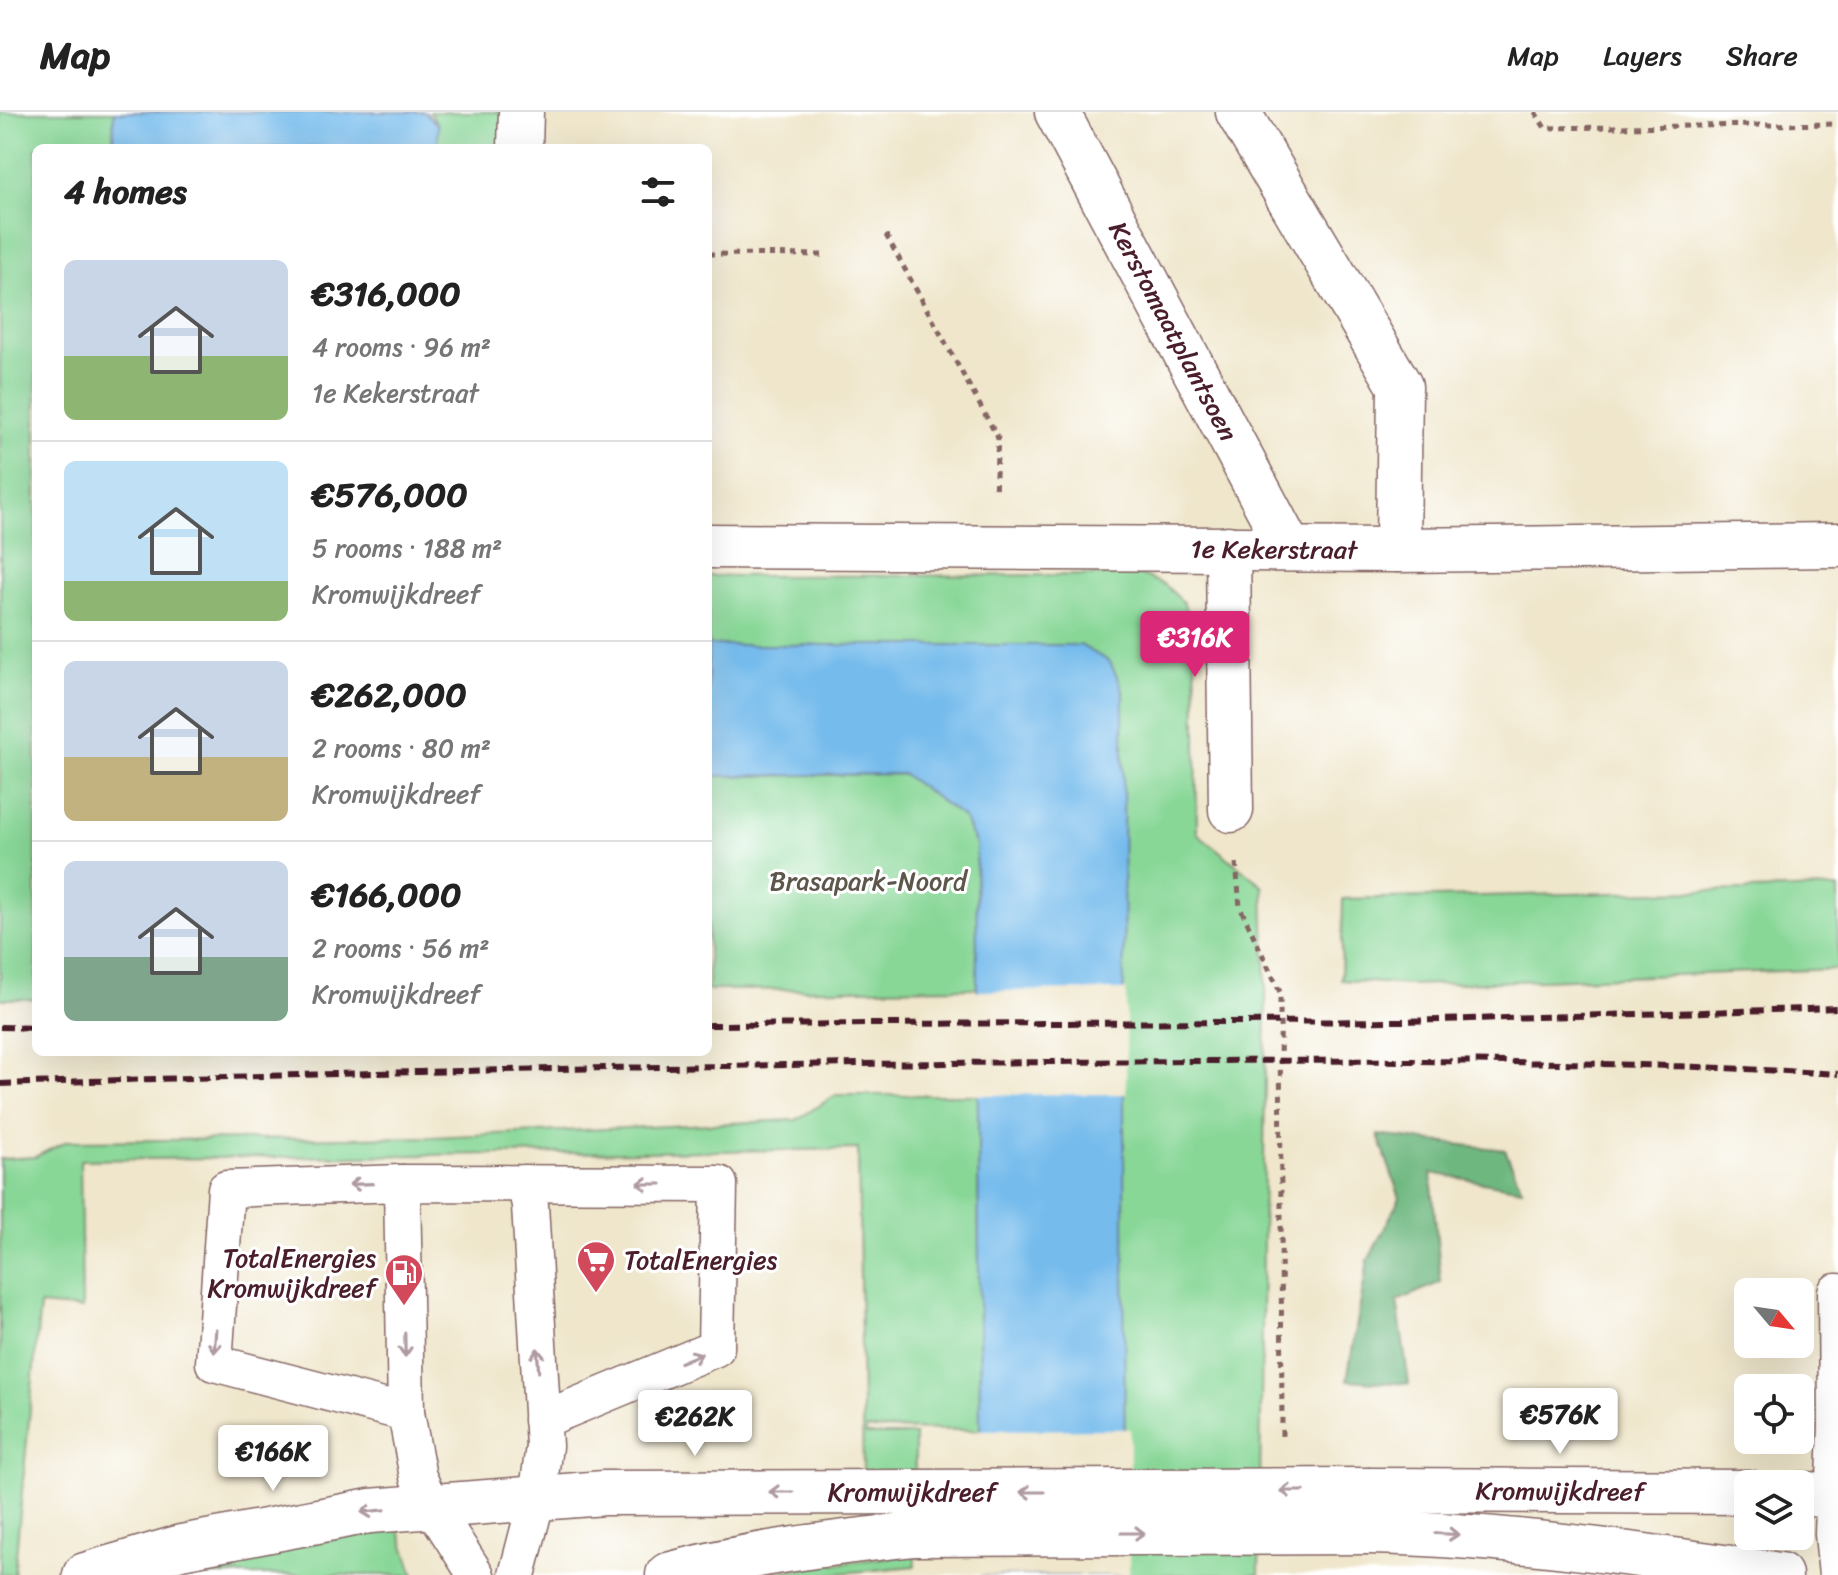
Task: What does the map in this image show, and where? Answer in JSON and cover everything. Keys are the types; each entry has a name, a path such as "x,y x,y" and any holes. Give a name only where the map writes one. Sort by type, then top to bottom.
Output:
{"street":[{"path":"520,144 521,112"},
{"name":"Kerstomaatplantsoen","path":"1057,112 1289,548"},
{"path":"1238,112 1400,386 1398,550"},
{"name":"1e Kekerstraat","path":"712,546 1398,550 1838,545"},
{"path":"1228,548 1231,810"},
{"name":"Kromwijkdreef","path":"85,1575 181,1547 370,1511 604,1493 915,1513 1370,1511 1734,1493"},
{"name":"Kromwijkdreef","path":"1370,1511 1448,1534 1522,1539 1780,1575"},
{"name":"Kromwijkdreef","path":"668,1575 784,1549 915,1513"}],"lane":[{"path":"402,1183 406,1413 418,1477 432,1506 476,1575"},
{"path":"406,1413 214,1363 226,1189 402,1183 719,1184 716,1348 542,1420"},
{"path":"517,1575 537,1498 544,1446 530,1205 525,1183"},
{"path":"1837,1575 1833,1534 1824,1495 1838,1292"}],"path":[{"path":"1535,112 1545,128 1838,124"},
{"path":"886,235 998,438 992,546"},
{"path":"712,254 828,255"},
{"path":"1231,810 1240,907 1280,992 1283,1449"}],"green space":[{"path":"0,112 114,112 113,144 32,144 32,999 0,999"},
{"path":"430,112 505,112 505,144 438,144 438,125"},
{"path":"1142,575 1165,585 1183,602 1195,634 1197,833 1263,886 1266,993 1259,1575 1124,1575 1122,988 1110,662 1080,645 712,645 712,576"},
{"name":"Brasapark-Noord","path":"904,774 964,818 976,845 979,988 712,990 712,776"},
{"path":"1838,888 1838,969 1411,985 1341,980 1343,899"},
{"path":"836,1095 978,1095 980,1430 866,1429 866,1435 915,1435 915,1474 863,1473 858,1149 80,1160 82,1309 40,1305 14,1575 0,1575 0,1159 35,1157 67,1141 432,1137 796,1120"},
{"path":"1378,1135 1505,1150 1522,1189 1431,1173 1441,1282 1397,1301 1409,1384 1347,1380 1368,1260 1400,1198"},
{"path":"398,1527 414,1575 153,1575 173,1569"},
{"path":"915,1554 915,1566 822,1575 746,1575"}],"water":[{"path":"114,112 425,112 438,125 438,144 113,144"},
{"path":"712,645 1080,645 1110,662 1123,690 1125,1575 981,1575 976,845 964,818 903,774 712,776"}],"pier":[{"path":"1126,990 1126,1094 974,1095 975,991"},
{"path":"1130,1429 1129,1575 977,1575 976,1430"}],"railway":[{"path":"712,1025 1405,1021 1838,1008"},
{"path":"0,1027 32,1028"},
{"path":"0,1084 526,1070 1151,1061 1544,1063 1838,1074"}],"place":[{"name":"TotalEnergies","path":"596,1294"},
{"name":"TotalEnergies Kromwijkdreef","path":"404,1307"}]}
